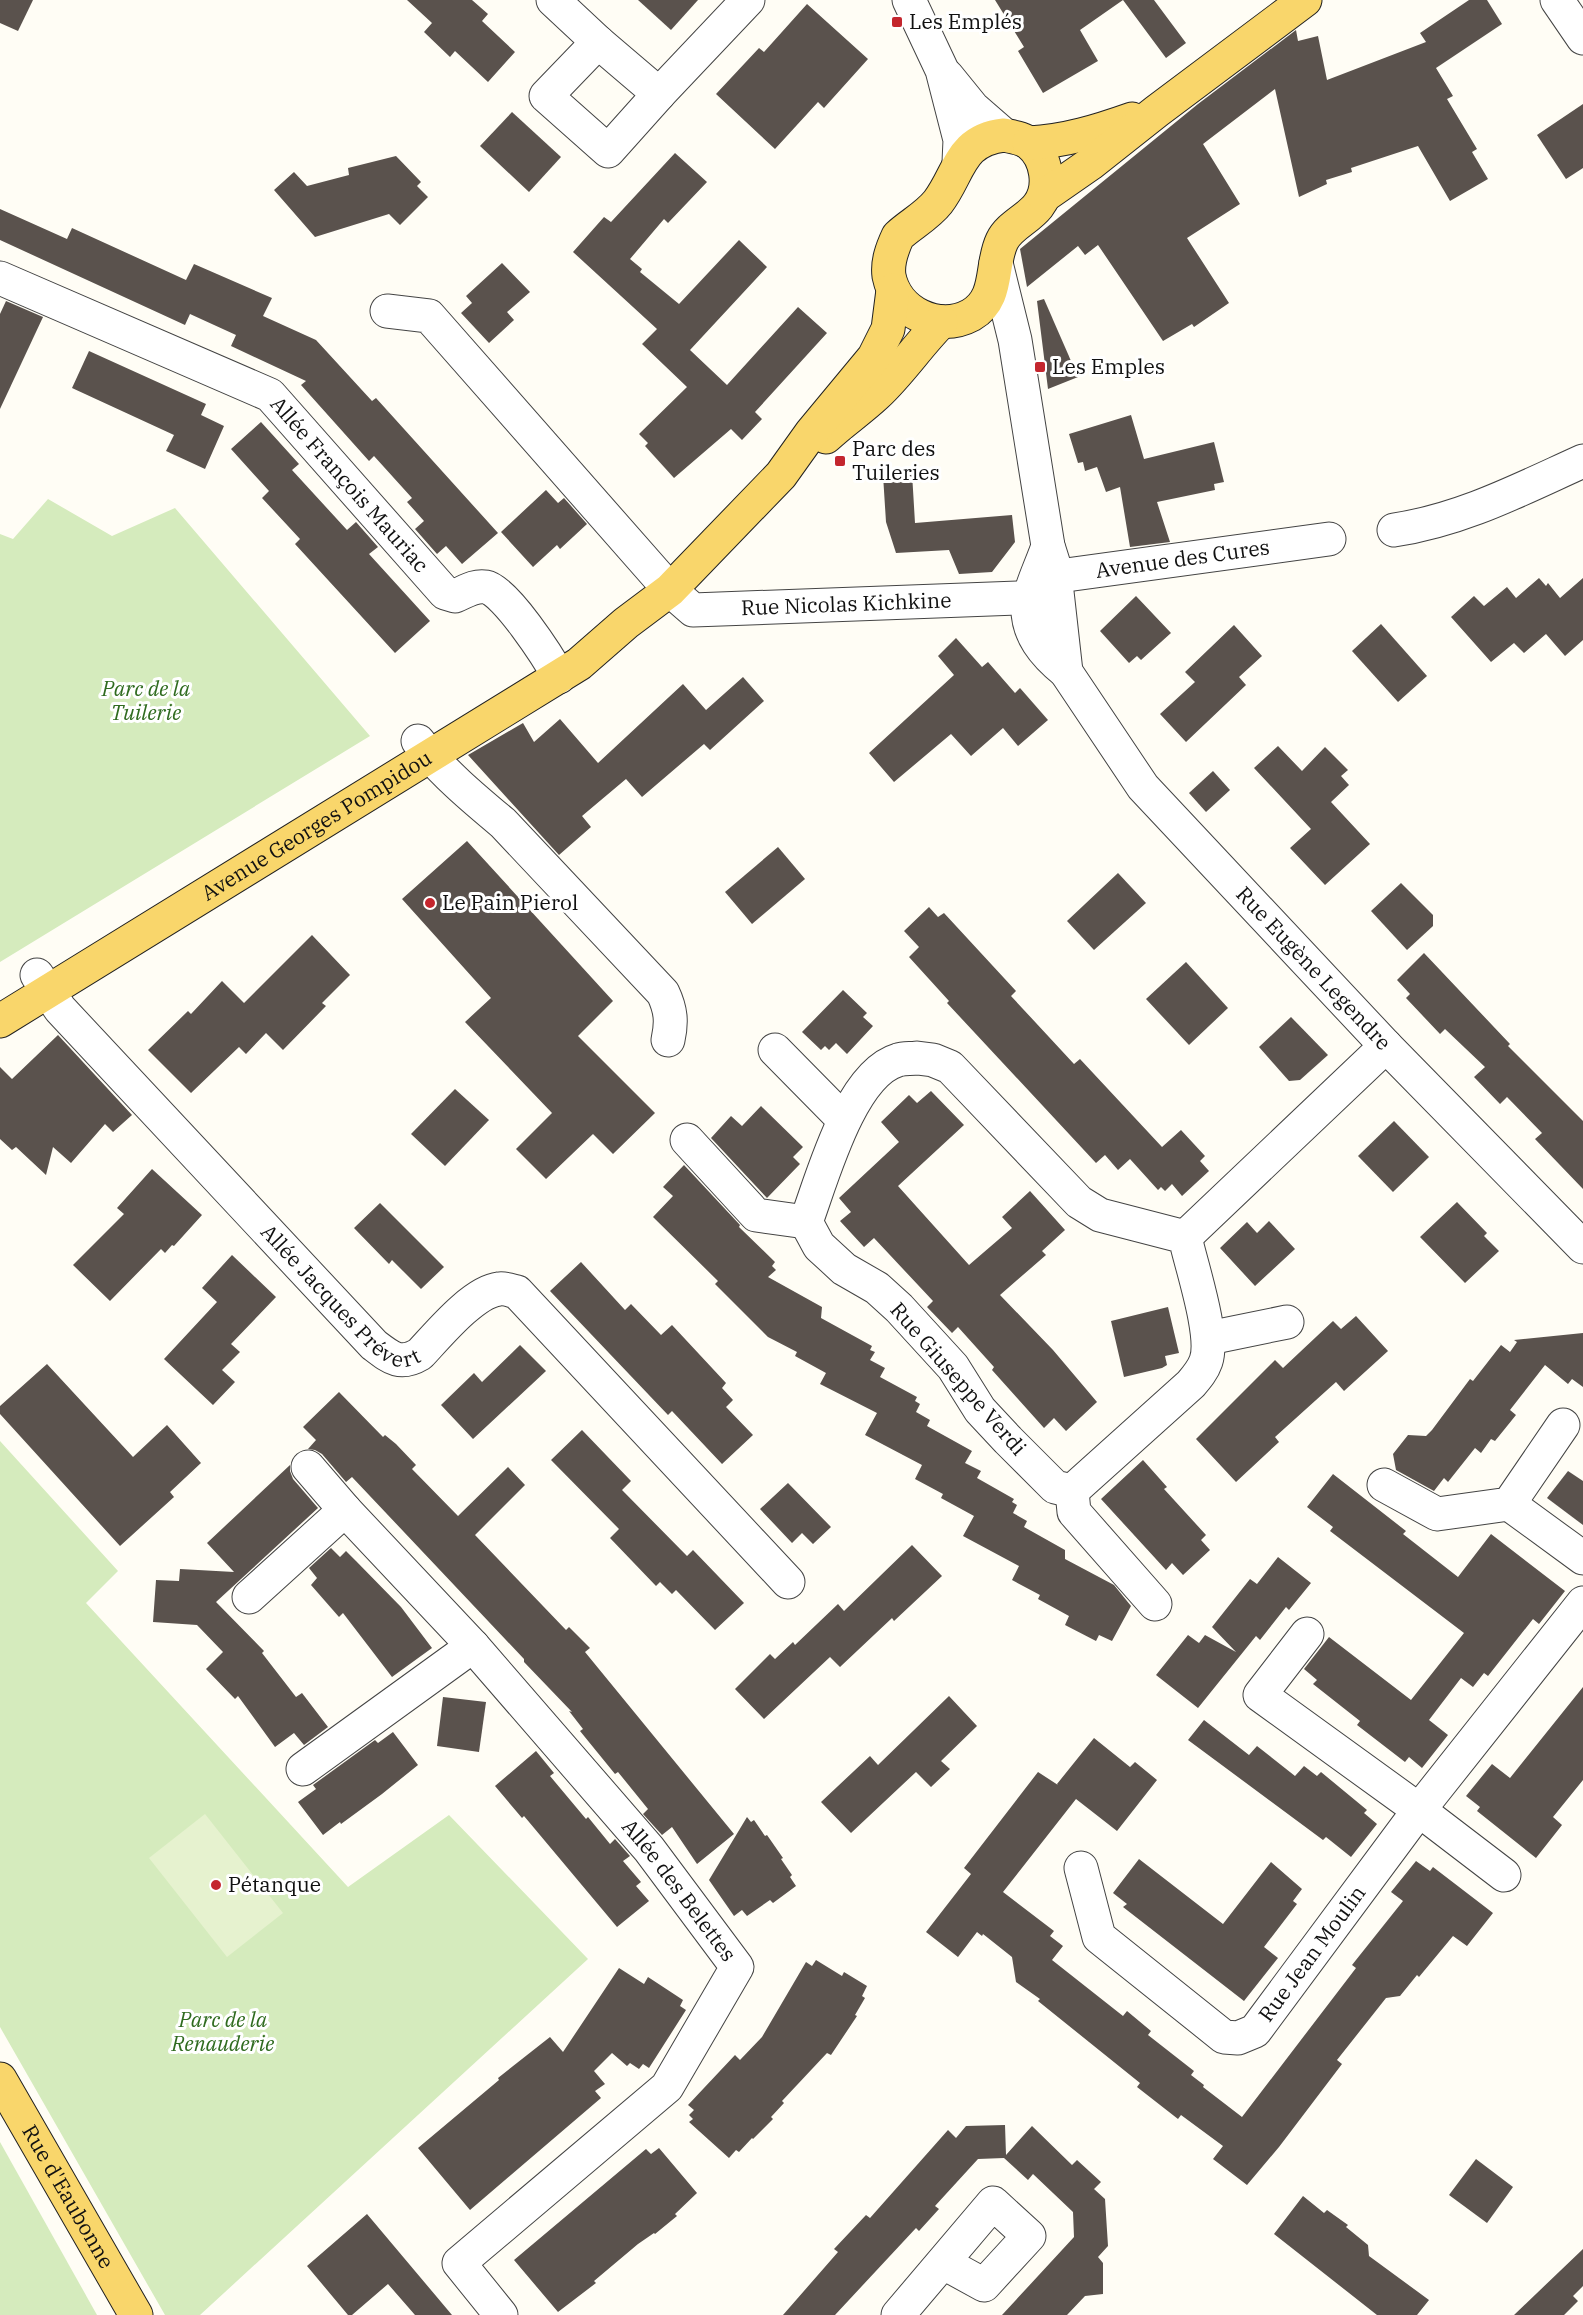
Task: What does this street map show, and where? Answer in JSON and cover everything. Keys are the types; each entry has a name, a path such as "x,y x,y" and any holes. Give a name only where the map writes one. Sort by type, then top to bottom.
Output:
{"main road":[{"name":"Avenue Georges Pompidou","path":"0,1021 42,983 555,668 579,664 626,623 670,590 781,475 875,397 956,319 979,309 994,285 996,263 1004,237 1038,207 1044,196 1090,164 1305,0"},
{"name":"Avenue Georges Pompidou","path":"781,475 840,397 874,357 888,328 893,290 889,274 889,259 898,236 937,203 959,162 971,148 991,136 1056,142 1090,134 1157,111"},
{"path":"1017,139 1041,157 1046,173 1044,196"},
{"path":"893,290 907,308 920,318 956,319"},
{"name":"Avenue Georges Pompidou","path":"0,998 42,983"},
{"name":"Rue d'Eaubonne","path":"0,2079 136,2315"}],"street":[{"path":"553,0 659,94"},
{"path":"598,42 546,96 608,151 748,0"},
{"path":"909,0 942,70 960,140 959,162"},
{"path":"1557,0 1583,38"},
{"path":"942,70 973,108 1017,139"},
{"name":"Rue Eugène Legendre","path":"996,263 1015,339 1048,546 1054,565 1040,586 1066,672 1143,787 1386,1046 1583,1247"},
{"name":"Allée François Mauriac","path":"0,278 270,395 445,593 455,596 475,587 489,587 502,596 555,668"},
{"path":"387,311 429,316 670,590"},
{"path":"956,319 995,325 1015,339"},
{"path":"1394,530 1426,525 1476,510 1583,461"},
{"name":"Avenue des Cures","path":"1040,586 1329,539"},
{"name":"Rue Nicolas Kichkine","path":"670,590 693,610 1018,598 1040,586"},
{"path":"424,748 474,798 503,823 663,993 669,1006 671,1021 668,1040"},
{"name":"Allée Jacques Prévert","path":"42,983 60,1009 374,1345 387,1356 399,1360 410,1360 420,1354 472,1303 487,1292 501,1288 517,1292 788,1582"},
{"path":"1185,1237 1386,1046"},
{"path":"774,1050 844,1120"},
{"path":"687,1140 756,1215 806,1222 844,1120 860,1091 881,1070 898,1060 933,1059 950,1067 1079,1202 1100,1215 1185,1237"},
{"name":"Rue Giuseppe Verdi","path":"806,1222 819,1246 844,1269 877,1288 899,1308 953,1368 981,1410 1008,1440 1055,1487 1072,1491"},
{"path":"1155,1604 1074,1512 1072,1491 1191,1384 1207,1359 1209,1338 1185,1237"},
{"path":"1209,1338 1287,1322"},
{"path":"1509,1504 1563,1425"},
{"name":"Allée des Belettes","path":"308,1467 345,1510 473,1646 649,1849 737,1967 667,2087 459,2263 501,2315"},
{"path":"1384,1485 1437,1514 1509,1504 1583,1558"},
{"path":"249,1597 345,1510"},
{"name":"Rue Jean Moulin","path":"1081,1868 1099,1937 1224,2037 1238,2038 1255,2031 1419,1810 1583,1603"},
{"path":"1306,1634 1260,1695 1419,1810 1504,1875"},
{"path":"303,1768 473,1646"},
{"path":"898,2315 944,2263"}],"green space":[{"name":"Parc de la Tuilerie","path":"48,499 112,536 175,508 370,736 0,962 0,534 13,539"},
{"name":"Parc de la Renauderie","path":"0,1441 118,1571 86,1603 348,1887 449,1815 588,1959 200,2315 165,2315 0,2027"},
{"name":"Pétanque","path":"205,1814 283,1913 227,1957 149,1858"},
{"path":"0,2142 97,2315 0,2315"}],"building":[{"path":"0,0 33,0 18,31 0,23"},
{"path":"407,0 472,0 488,14 482,21 515,52 488,82 455,51 450,57 424,32 432,23"},
{"path":"638,0 698,0 671,30"},
{"path":"995,0 1123,0 1080,30 1098,61 1043,93 1018,51 1024,47"},
{"path":"1123,0 1154,0 1186,43 1166,58"},
{"path":"1469,0 1487,0 1502,24 1436,68 1453,96 1447,99 1477,149 1472,152 1488,179 1450,201 1418,146 1351,168 1352,172 1326,180 1327,184 1299,197 1275,89 1203,144 1240,204 1187,238 1229,303 1194,327 1192,324 1163,341 1098,245 1085,255 1078,246 1027,287 1020,249 1198,104 1296,30 1298,41 1318,36 1327,80 1426,42 1420,33"},
{"path":"807,4 868,59 824,108 818,102 775,149 716,94 759,48 764,52"},
{"path":"1583,104 1583,168 1566,179 1537,135"},
{"path":"512,112 561,157 529,192 480,146"},
{"path":"675,153 707,182 668,223 664,219 630,259 642,269 640,272 679,304 739,240 767,267 690,350 727,385 798,307 827,333 755,412 762,419 742,440 731,429 674,478 645,446 648,443 639,434 687,387 642,344 657,329 573,252 604,217 611,222"},
{"path":"396,156 421,182 417,186 428,197 400,225 389,214 315,237 274,190 294,172 307,186 349,175 348,168"},
{"path":"0,209 67,239 72,228 186,280 194,264 272,298 263,316 316,340 372,401 376,398 498,533 462,564 446,546 437,554 415,529 424,521 407,502 412,498 374,456 369,461 301,385 306,381 231,346 236,335 190,314 185,325 0,240"},
{"path":"502,263 530,292 507,312 514,320 489,343 461,313 472,303 466,296"},
{"path":"1044,299 1078,377 1048,389 1037,301"},
{"path":"6,301 43,317 0,409 0,314"},
{"path":"89,351 206,404 201,415 224,426 205,469 166,451 174,435 72,388"},
{"path":"1131,415 1144,459 1214,442 1224,482 1214,484 1215,490 1157,502 1170,542 1130,547 1120,487 1106,492 1097,467 1085,471 1083,462 1078,463 1069,434"},
{"path":"261,422 299,464 292,470 347,530 356,522 378,547 369,554 430,621 395,653 295,544 300,539 262,498 269,491 231,449"},
{"path":"912,473 915,523 1012,515 1015,542 992,572 959,574 949,550 896,553 886,522 883,475"},
{"path":"546,490 558,503 564,498 587,524 560,549 557,545 533,567 501,532"},
{"path":"1539,578 1546,586 1548,583 1560,598 1583,578 1583,640 1565,656 1546,634 1524,653 1514,643 1491,662 1451,617 1474,596 1484,606 1507,587 1516,598"},
{"path":"1136,596 1171,633 1141,660 1137,656 1129,663 1100,631"},
{"path":"1381,624 1427,676 1398,702 1352,651"},
{"path":"1234,625 1262,656 1239,677 1246,685 1186,742 1160,714 1195,682 1185,672"},
{"path":"956,638 982,667 988,662 1015,693 1020,688 1048,720 1018,746 1003,728 971,756 951,734 894,782 869,753 954,675 938,656"},
{"path":"743,677 764,701 710,750 704,744 642,797 626,779 582,816 591,827 559,855 468,755 523,723 534,742 560,719 598,763 683,684 706,710"},
{"path":"1278,746 1302,771 1325,747 1348,770 1341,776 1349,785 1331,802 1370,844 1325,885 1290,848 1311,829 1254,768"},
{"path":"1213,771 1230,790 1206,812 1189,793"},
{"path":"467,841 613,1001 578,1036 655,1113 613,1154 593,1134 546,1179 516,1149 552,1113 465,1022 491,998 402,899"},
{"path":"778,847 805,879 752,924 725,892"},
{"path":"1118,873 1146,903 1094,950 1067,921"},
{"path":"1401,883 1433,915 1433,926 1407,950 1371,911"},
{"path":"929,907 938,917 944,913 1016,991 1011,996 1074,1064 1080,1059 1162,1147 1181,1130 1205,1156 1200,1161 1209,1171 1182,1196 1172,1184 1165,1191 1161,1187 1158,1190 1130,1159 1118,1170 1105,1155 1096,1163 947,1003 949,1001 909,957 919,947 904,931"},
{"path":"312,935 350,975 322,1003 326,1006 283,1050 266,1033 246,1054 239,1047 191,1093 148,1050 188,1011 191,1014 222,981 244,1003"},
{"path":"1424,953 1510,1044 1508,1046 1583,1121 1583,1189 1535,1139 1542,1133 1507,1097 1500,1104 1474,1077 1485,1067 1445,1029 1440,1034 1406,998 1410,994 1397,980"},
{"path":"1186,962 1228,1008 1189,1045 1146,999"},
{"path":"843,990 867,1013 863,1017 873,1026 847,1054 836,1043 829,1050 825,1046 821,1050 802,1032"},
{"path":"1291,1017 1328,1055 1300,1080 1289,1081 1259,1047"},
{"path":"58,1035 132,1115 113,1132 105,1124 71,1163 53,1147 46,1175 16,1147 12,1150 0,1139 0,1067 12,1079"},
{"path":"455,1089 489,1120 445,1166 411,1134"},
{"path":"931,1091 964,1125 898,1186 969,1265 1012,1228 1002,1217 1030,1191 1065,1230 1042,1251 1046,1255 1000,1295 1053,1350 1097,1402 1066,1431 1054,1418 1044,1428 992,1370 994,1367 958,1327 952,1333 927,1307 933,1301 874,1238 864,1247 840,1221 851,1212 839,1198 899,1142 881,1122 909,1095 917,1103"},
{"path":"761,1106 803,1147 793,1157 800,1164 767,1198 711,1138 731,1116 742,1126"},
{"path":"1394,1121 1429,1157 1393,1192 1358,1156"},
{"path":"684,1165 740,1225 739,1227 775,1262 772,1266 776,1270 768,1277 822,1307 821,1318 872,1346 870,1350 875,1352 870,1360 885,1368 880,1377 917,1397 915,1401 920,1404 916,1412 930,1420 927,1426 972,1451 965,1463 981,1471 977,1478 1014,1499 1012,1502 1017,1505 1013,1513 1027,1521 1024,1527 1065,1550 1065,1559 1114,1585 1131,1606 1112,1641 1099,1635 1096,1641 1065,1625 1069,1616 1038,1599 1040,1595 1012,1580 1019,1566 963,1536 974,1516 941,1498 943,1494 915,1479 922,1465 865,1435 877,1413 820,1384 826,1373 795,1356 797,1352 768,1337 715,1284 718,1281 653,1217 673,1196 663,1187"},
{"path":"152,1169 202,1215 174,1246 172,1245 165,1253 161,1249 110,1301 73,1265 124,1214 117,1208"},
{"path":"1457,1202 1487,1233 1484,1236 1499,1251 1465,1283 1420,1237"},
{"path":"380,1203 444,1267 421,1289 392,1260 389,1264 354,1228"},
{"path":"1269,1221 1295,1249 1255,1286 1220,1248 1247,1222 1257,1233"},
{"path":"232,1255 276,1297 231,1344 240,1352 222,1370 235,1382 213,1405 164,1359 217,1302 202,1288"},
{"path":"581,1262 625,1310 631,1304 661,1335 672,1325 726,1383 722,1388 733,1400 726,1407 753,1435 722,1464 672,1411 668,1415 550,1291"},
{"path":"1168,1307 1179,1353 1165,1356 1167,1365 1162,1368 1124,1377 1111,1321"},
{"path":"1356,1316 1388,1351 1344,1391 1336,1382 1275,1437 1279,1442 1236,1482 1196,1439 1275,1360 1283,1368 1333,1321 1341,1329"},
{"path":"1583,1333 1583,1387 1572,1379 1568,1384 1545,1365 1510,1410 1516,1415 1495,1441 1491,1439 1481,1453 1475,1448 1448,1482 1444,1478 1434,1491 1396,1470 1393,1454 1408,1435 1426,1436 1470,1379 1473,1381 1501,1345 1510,1352 1517,1342 1514,1340"},
{"path":"520,1345 546,1371 473,1439 441,1405 474,1373 482,1382"},
{"path":"47,1364 133,1457 167,1425 201,1463 170,1492 174,1497 120,1546 0,1414 0,1406"},
{"path":"339,1392 383,1437 385,1435 396,1444 416,1465 412,1469 458,1516 508,1467 525,1485 475,1535 566,1630 569,1627 590,1648 585,1652 734,1834 697,1864 672,1827 662,1835 643,1814 648,1809 618,1772 615,1774 580,1731 583,1729 569,1711 572,1712 524,1662 524,1659 352,1477 346,1482 322,1454 308,1449 316,1440 303,1427"},
{"path":"582,1430 631,1481 622,1490 687,1556 693,1550 744,1603 715,1630 676,1590 672,1594 660,1582 656,1586 610,1538 619,1529 551,1460"},
{"path":"1143,1460 1167,1487 1164,1489 1206,1535 1201,1540 1210,1550 1183,1575 1172,1563 1166,1570 1101,1499"},
{"path":"290,1465 293,1479 318,1508 216,1602 264,1651 262,1653 296,1697 302,1693 328,1727 304,1745 294,1733 275,1747 238,1696 235,1699 206,1669 223,1652 197,1625 153,1622 156,1580 179,1581 180,1569 234,1572 207,1543"},
{"path":"1568,1471 1583,1481 1583,1525 1547,1498"},
{"path":"1333,1474 1406,1531 1403,1534 1458,1577 1491,1534 1565,1591 1539,1624 1533,1619 1488,1676 1484,1673 1473,1687 1461,1678 1429,1720 1448,1735 1422,1768 1409,1757 1405,1762 1357,1725 1360,1721 1313,1684 1317,1680 1304,1669 1329,1637 1411,1700 1464,1633 1330,1531 1333,1527 1307,1507"},
{"path":"788,1483 831,1527 813,1544 802,1533 792,1543 760,1509"},
{"path":"912,1545 942,1576 894,1621 892,1618 840,1667 830,1657 764,1719 735,1689 770,1654 775,1659 793,1642 795,1645 838,1604 844,1611"},
{"path":"331,1548 340,1557 346,1551 401,1607 432,1648 392,1677 343,1613 339,1617 311,1585 317,1578 309,1568"},
{"path":"1278,1557 1311,1583 1289,1610 1286,1607 1260,1640 1256,1636 1198,1708 1156,1675 1188,1635 1199,1643 1205,1635 1236,1652 1212,1627 1250,1579 1257,1584"},
{"path":"1583,1687 1583,1780 1553,1817 1562,1825 1536,1858 1477,1811 1480,1807 1466,1796 1492,1764 1510,1778"},
{"path":"949,1696 977,1726 941,1761 950,1769 931,1787 916,1772 851,1833 821,1802 870,1756 878,1765"},
{"path":"443,1697 486,1702 479,1752 437,1746"},
{"path":"1204,1720 1249,1755 1257,1746 1295,1776 1304,1766 1317,1776 1321,1772 1367,1810 1364,1813 1377,1824 1351,1857 1326,1837 1323,1840 1188,1740"},
{"path":"393,1732 418,1765 382,1794 323,1835 298,1802 316,1789 313,1785 375,1740 378,1743"},
{"path":"1094,1738 1130,1767 1135,1762 1157,1780 1117,1831 1076,1799 1003,1892 1054,1931 1050,1936 1063,1946 1052,1960 1123,2016 1127,2011 1151,2031 1148,2035 1194,2071 1191,2075 1204,2085 1203,2087 1242,2117 1356,1968 1352,1965 1403,1901 1391,1892 1416,1861 1430,1871 1433,1867 1493,1913 1467,1946 1453,1936 1400,1996 1386,1998 1337,2060 1342,2064 1247,2185 1213,2159 1223,2146 1181,2115 1178,2119 1137,2087 1140,2083 1038,2001 1040,1999 1016,1982 1012,1957 983,1934 982,1936 977,1932 958,1957 926,1932 971,1874 964,1868 1038,1772 1058,1785"},
{"path":"536,1751 554,1773 550,1776 586,1819 588,1817 610,1844 615,1839 630,1856 623,1861 641,1882 636,1886 649,1901 617,1927 524,1816 522,1818 495,1786"},
{"path":"747,1817 751,1822 754,1820 765,1836 767,1835 783,1858 781,1859 792,1875 790,1877 796,1886 773,1903 770,1900 747,1916 742,1910 734,1916 709,1880"},
{"path":"1139,1859 1223,1924 1271,1862 1302,1889 1293,1901 1297,1904 1264,1947 1278,1958 1244,2001 1123,1907 1127,1904 1113,1893"},
{"path":"816,1960 842,1976 844,1972 867,1986 862,1996 865,1998 855,2015 857,2016 831,2055 827,2053 782,2101 784,2103 771,2117 773,2119 739,2152 736,2150 729,2158 689,2122 693,2119 689,2115 694,2110 688,2105 735,2055 740,2060 762,2037 806,1962 812,1966"},
{"path":"619,1968 644,1984 648,1977 683,2000 680,2006 686,2010 649,2068 643,2064 639,2069 630,2063 627,2066 612,2053 594,2071 605,2084 595,2091 601,2098 470,2210 418,2148 499,2080 498,2078 550,2037 563,2052"},
{"path":"1005,2125 1006,2155 1032,2126 1072,2165 1077,2160 1101,2182 1094,2189 1105,2199 1108,2246 1098,2257 1103,2263 1103,2294 1085,2296 1067,2315 1002,2315 1074,2237 1073,2212 1033,2174 1028,2180 1004,2158 978,2159 935,2206 939,2209 919,2231 916,2228 835,2315 783,2315 838,2252 834,2249 866,2215 870,2218 948,2130 956,2138 966,2126"},
{"path":"659,2148 697,2193 675,2214 677,2216 638,2244 594,2281 596,2283 558,2312 514,2260 646,2149 651,2154"},
{"path":"1476,2159 1513,2187 1487,2223 1449,2195"},
{"path":"1303,2196 1324,2213 1327,2210 1348,2225 1346,2227 1368,2245 1369,2256 1429,2300 1417,2315 1377,2315 1274,2234"},
{"path":"367,2214 452,2315 415,2315 388,2284 352,2315 348,2315 307,2266"},
{"path":"1583,2249 1583,2286 1573,2296 1578,2301 1564,2315 1514,2315"}],"place":[{"name":"Les Emplés","path":"897,22"},
{"name":"Les Emples","path":"1040,367"},
{"name":"Parc des Tuileries","path":"840,461"},
{"name":"Le Pain Pierol","path":"430,903"},
{"name":"Pétanque","path":"216,1885"}]}
